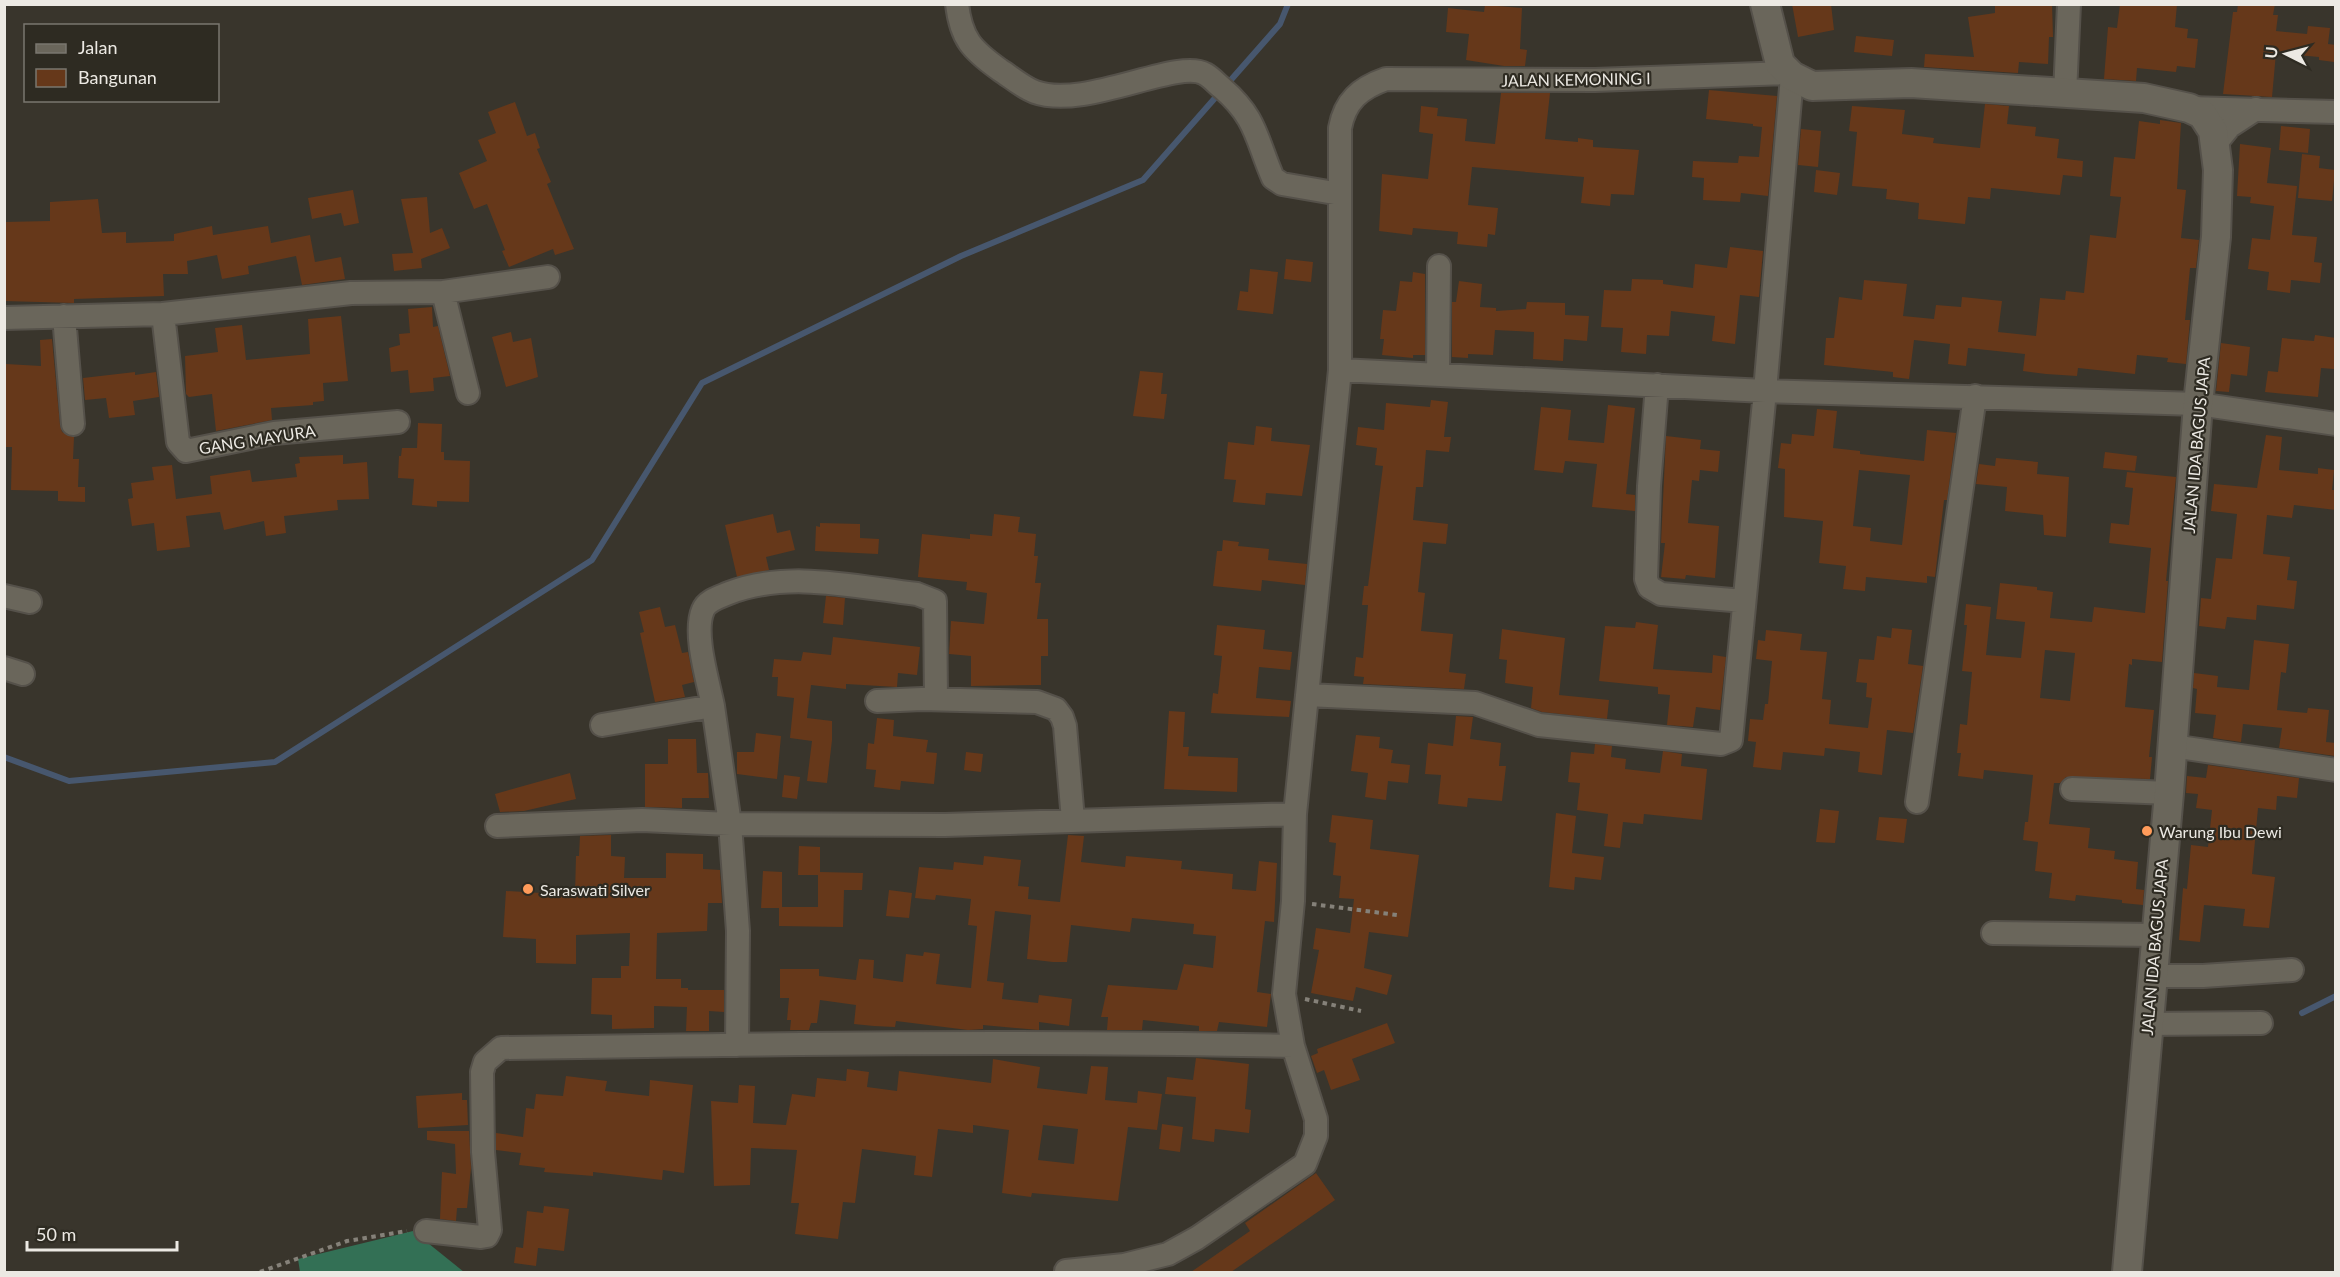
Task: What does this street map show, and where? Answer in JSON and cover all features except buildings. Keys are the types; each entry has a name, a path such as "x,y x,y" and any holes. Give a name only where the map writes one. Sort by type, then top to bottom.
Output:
{"street":[{"path":"957,4 960,28 975,52 1033,92 1050,96 1077,95 1101,92 1184,70 1205,74 1230,95 1254,124 1273,178 1282,184 1340,194 1340,370 1295,814 1293,901 1284,994 1293,1046 1316,1119 1316,1136 1305,1164 1197,1238 1168,1254 1124,1265 1066,1271"},
{"path":"1307,695 1474,703 1539,725 1727,743 1734,735 1744,601 1765,392 1789,74 1775,51 1765,4"},
{"path":"2065,94 2069,4"},
{"name":"JALAN KEMONING I","path":"1340,194 1342,115 1356,95 1366,86 1386,80 1595,80 1789,74"},
{"name":"JALAN IDA BAGUS JAPA","path":"1789,74 1812,86 1825,87 1911,83 2144,98 2189,108 2210,123 2216,143 2218,184 2216,237 2198,404 2169,793 2127,1272"},
{"path":"2189,108 2336,112"},
{"path":"2216,143 2230,126 2256,109"},
{"path":"1438,375 1440,266"},
{"path":"4,318 163,314 351,293 443,292 548,277"},
{"path":"443,292 468,393"},
{"name":"GANG MAYURA","path":"163,314 178,442 186,452 274,433 398,422"},
{"path":"64,316 73,424"},
{"path":"1340,370 1765,392 1975,396 2198,404 2336,424"},
{"path":"1657,386 1649,486 1646,579 1649,587 1661,594 1744,601"},
{"path":"1917,802 1975,396"},
{"path":"736,1045 738,931 730,824 713,706 700,636 703,610 707,603 747,586 778,580 906,593 931,598 936,606 936,699"},
{"path":"4,596 30,602"},
{"path":"877,701 936,699 1037,702 1056,710 1065,726 1072,820"},
{"path":"602,725 713,706"},
{"path":"2172,746 2336,770"},
{"path":"2072,789 2169,793"},
{"path":"497,826 622,820 913,826 1295,814"},
{"path":"1993,933 2156,935"},
{"path":"2152,976 2203,976 2292,970"},
{"path":"2147,1024 2261,1023"},
{"path":"426,1231 481,1237 487,1236 490,1230 483,1152 482,1072 485,1062 501,1048 1116,1042 1293,1046"}],"path":[{"path":"1293,901 1397,915"},
{"path":"1284,994 1360,1011"},
{"path":"260,1272 348,1241 399,1231 426,1231"}],"green space":[{"path":"413,1231 464,1272 300,1272 298,1259"}],"waterway":[{"path":"4,757 69,781 275,762 592,560 702,383 961,256 1143,180 1280,24 1288,4"},
{"path":"2302,1013 2336,996"}],"place":[{"name":"Warung Ibu Dewi","path":"2147,831"},
{"name":"Saraswati Silver","path":"528,889"}]}
